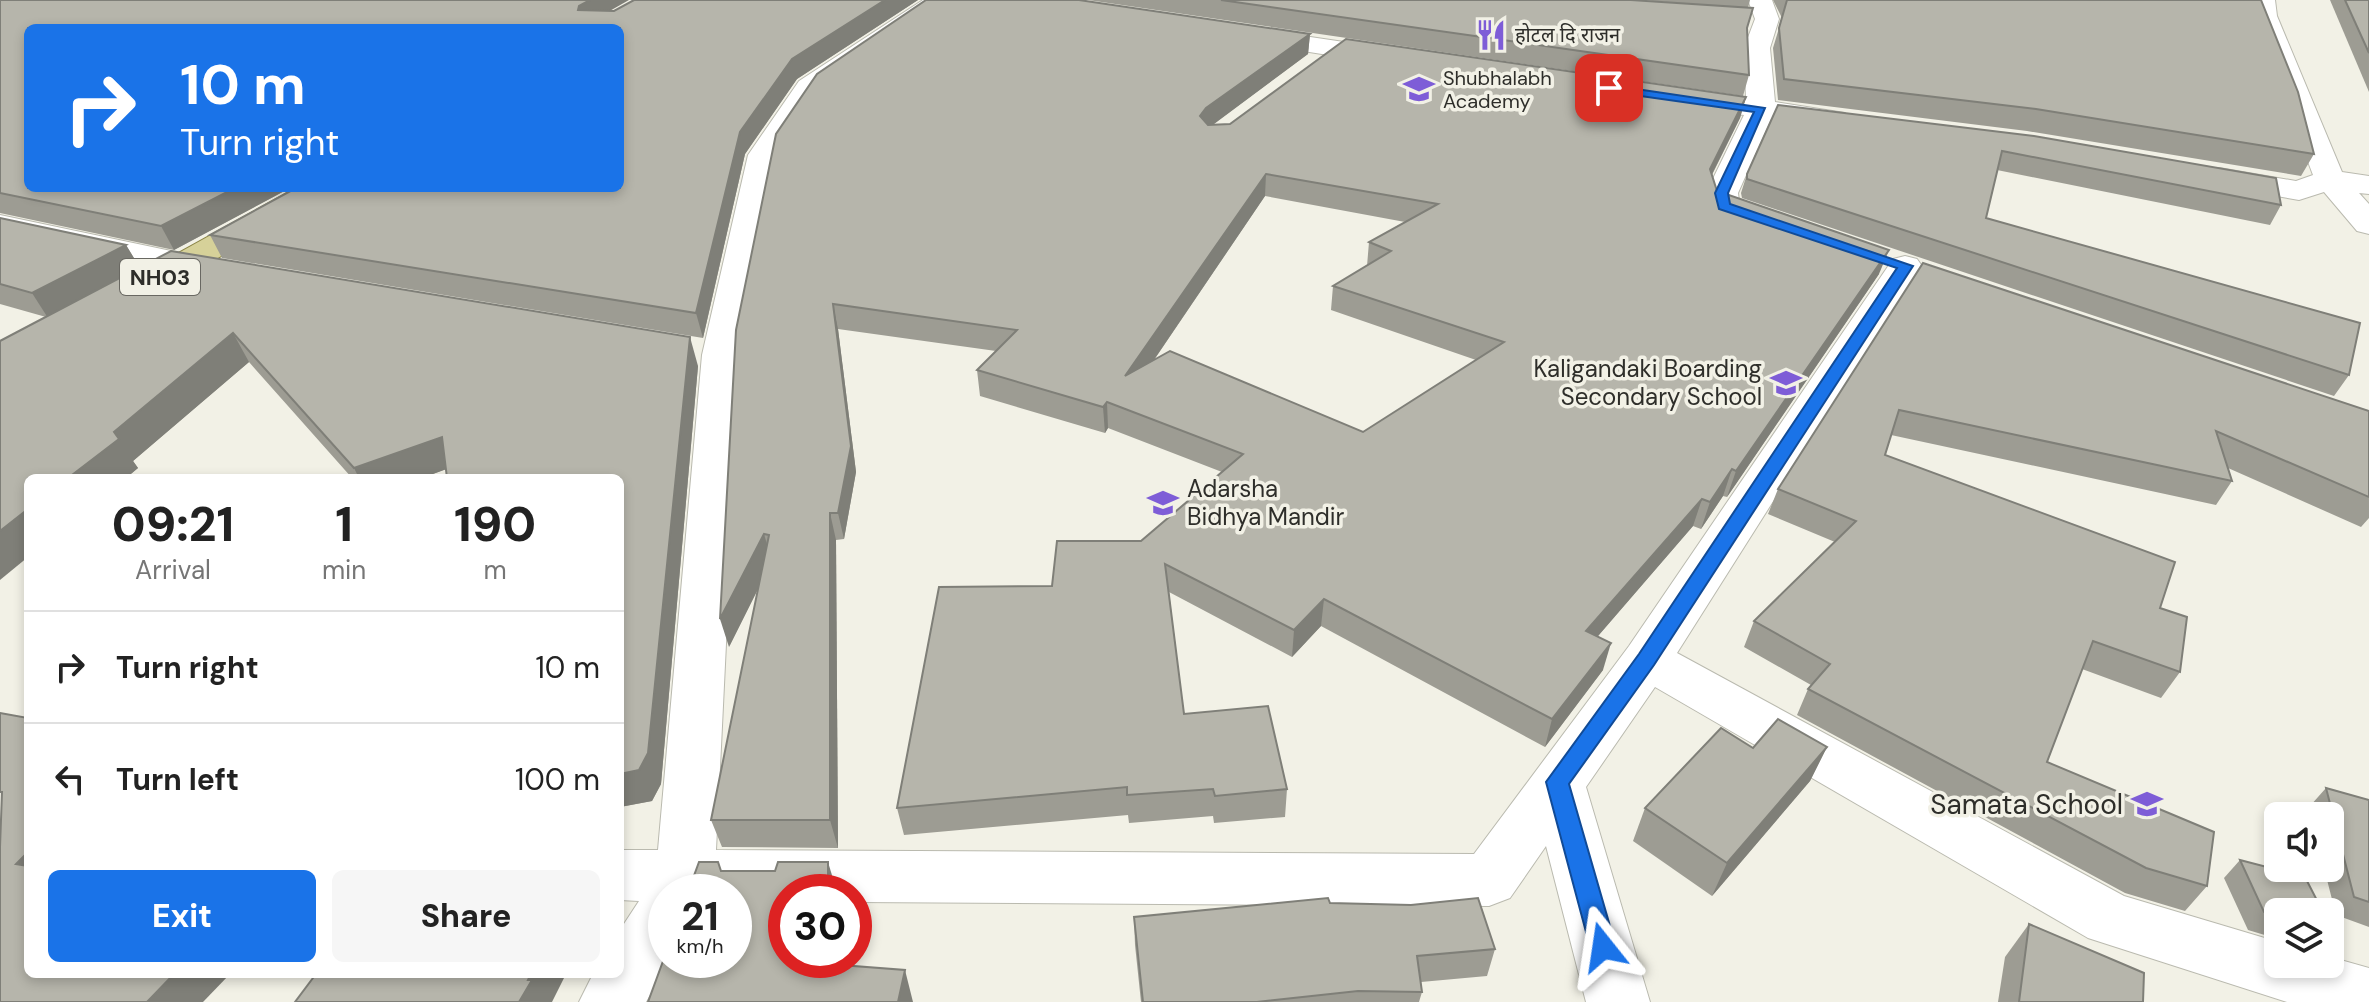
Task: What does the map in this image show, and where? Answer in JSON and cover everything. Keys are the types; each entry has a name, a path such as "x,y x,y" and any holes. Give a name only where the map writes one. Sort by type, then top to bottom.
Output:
{"main road":[{"name":"NH03","path":"118,300 312,192"}],"street":[{"path":"677,874 706,353 763,155 809,87 939,0"},
{"path":"2263,0 2265,16 2330,179 2369,224"},
{"path":"1757,12 1761,110 1722,193 1724,206 1804,234"},
{"path":"1229,33 1415,60"},
{"path":"1307,72 1337,49"},
{"path":"1667,96 1870,123"},
{"path":"2193,172 2299,191 2330,179 2369,185"},
{"path":"0,225 245,275"},
{"path":"752,892 1489,880 1647,659 1906,266"},
{"path":"1647,659 2109,919 2369,998"},
{"path":"1557,782 1618,1002"},
{"path":"624,876 648,884"},
{"path":"611,1002 648,940"}],"building":[{"path":"0,0 590,0 579,6 578,10 614,11 634,0 885,0 792,59 740,132 696,313 210,235 289,192 624,192 624,24 24,24 24,192 227,192 161,226 0,193"},
{"path":"926,0 1079,0 1310,34 1206,108 1200,116 1208,125 1230,124 1346,39 1746,97 1710,169 1717,191 1889,250 1736,471 1732,469 1710,502 1702,499 1586,631 1611,643 1552,719 1324,599 1294,630 1165,564 1184,714 1268,706 1287,789 1215,796 1213,789 1127,795 1127,787 897,808 939,587 1052,586 1057,541 1141,541 1243,454 1107,402 1103,407 977,370 1017,330 833,304 851,446 838,513 830,513 830,820 711,820 769,535 764,534 720,619 736,330 776,134 817,74","holes":["1266,174 1438,204 1369,242 1391,251 1333,286 1504,342 1363,432 1170,351 1125,376"]},
{"path":"1221,0 1631,0 1753,8 1747,28 1749,75"},
{"path":"1787,0 2261,0 2298,92 2314,154 2036,109 1784,79 1779,28"},
{"path":"2345,0 2369,0 2369,53"},
{"path":"1778,105 2034,136 2276,178 2281,205 2002,151 1986,218 2360,323 2349,375 1747,179"},
{"path":"0,218 126,245 32,293 0,284"},
{"path":"171,251 690,337 648,753 639,770 624,773 624,474 447,474 442,437 354,468 233,333 114,432 119,439 73,474 24,474 24,512 0,531 0,341"},
{"path":"1923,263 2369,411 2369,497 2216,431 2232,481 1899,410 1885,455 2175,562 2160,608 2187,617 2180,672 2093,641 2047,762 2214,832 2207,886 2146,868 1808,689 1830,664 1754,621 1856,521 1778,489"},
{"path":"0,713 24,717 24,856 16,864 24,865 24,978 170,978 147,1002 0,1002"},
{"path":"1778,719 1827,747 1727,863 1645,808 1721,728 1753,748"},
{"path":"2326,788 2369,800 2369,902 2354,897 2344,858 2344,802 2330,802"},
{"path":"2240,860 2264,866 2264,882 2308,882 2316,898 2264,898 2264,912"},
{"path":"699,862 718,862 721,871 775,871 778,862 828,862 828,874 768,874 768,978 872,978 872,967 905,970 898,1002 648,1002 657,978 752,978 752,874 695,874"},
{"path":"1328,898 1330,903 1411,905 1478,898 1495,949 1417,956 1422,992 1358,991 1257,1002 1143,1002 1134,917"},
{"path":"2029,924 2144,973 2143,1002 2019,1002"},
{"path":"313,978 532,980 519,1002 295,1002"}],"place":[{"name":"होटल दि राजन","path":"1491,35"},
{"name":"Shubhalabh Academy","path":"1419,89"},
{"name":"Kaligandaki Boarding Secondary School","path":"1786,383"},
{"name":"Adarsha Bidhya Mandir","path":"1163,503"},
{"name":"Samata School","path":"2147,804"}],"route":[{"path":"1603,947 1557,782 1647,659 1905,266 1724,206 1722,193 1761,110 1609,88"}]}
